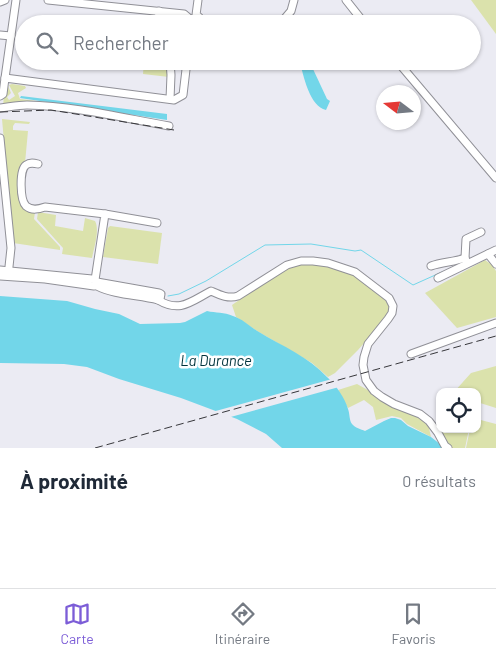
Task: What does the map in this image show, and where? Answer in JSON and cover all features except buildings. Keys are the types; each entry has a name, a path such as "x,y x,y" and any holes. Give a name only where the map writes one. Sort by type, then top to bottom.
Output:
{"street":[{"path":"0,2 5,0"},
{"path":"0,96 3,94 16,0"},
{"path":"48,0 185,15"},
{"path":"196,15 198,0"},
{"path":"288,15 291,11 294,0"},
{"path":"346,0 358,15"},
{"path":"159,11 159,15"},
{"path":"0,35 11,36"},
{"path":"170,100 171,70"},
{"path":"5,78 174,100 183,95 186,70"},
{"path":"405,70 496,178"},
{"path":"0,108 25,105 49,106 169,126"},
{"path":"0,138 10,248 9,274"},
{"path":"38,164 28,164 22,172 23,201 27,206 37,210 45,207 105,214 157,223"},
{"path":"0,204 7,214"},
{"path":"0,270 9,274 94,286 105,214"},
{"path":"466,261 466,240 480,232"},
{"path":"431,266 441,262 466,261 496,250"},
{"path":"485,255 496,264"},
{"path":"96,282 102,288 158,300 171,306 178,306 211,291 231,298 238,296 287,265 301,261 328,263 355,272 389,298 393,306 388,320 368,344 363,365 366,380 374,391 382,397 420,414 429,421 448,448"},
{"path":"438,278 466,261"},
{"path":"0,276 9,274"},
{"path":"411,354 496,323"}],"green space":[{"path":"471,0 496,0 496,34"},
{"path":"143,70 167,70 169,77 143,74"},
{"path":"9,85 25,86 26,88 18,93 20,99 47,103 3,105 5,88 8,86 11,93 7,97 9,100 15,96"},
{"path":"2,119 30,122 29,124 15,123 13,126 13,130 28,131 20,193 35,212 34,219 60,247 60,250 13,243"},
{"path":"38,212 56,215 55,226 83,231 85,218 95,221 97,234 92,258 62,254 63,248 37,219"},
{"path":"110,226 162,233 158,264 103,257 108,228"},
{"path":"485,260 496,271 496,317 457,328 425,293"},
{"path":"300,263 326,265 356,275 386,300 391,310 358,350 335,373 328,377 312,363 236,317 232,305 282,270"},
{"path":"496,366 496,408 481,403 481,388 458,388 471,373"},
{"path":"357,384 424,421 429,428 431,437 407,424 401,418 392,416 376,420 373,407 364,400 348,408 338,390"},
{"path":"481,420 496,424 496,448 466,448 469,433 481,433"},
{"path":"442,433 468,433 465,448 451,448"}],"water":[{"path":"302,70 313,70 327,99 330,101 326,110 320,108 312,97"},
{"path":"21,96 167,114 167,120 20,98"},
{"name":"La Durance","path":"0,296 67,301 119,314 140,324 180,323 207,311 230,315 295,352 320,370 334,384 342,396 347,405 351,422 355,426 365,431 384,421 395,418 431,437 445,448 282,448 266,434 237,419 87,367 64,364 0,363"}],"pier":[{"path":"332,379 339,387 227,418 212,412"}],"waterway":[{"path":"168,296 179,294 206,281 265,245 311,244 355,251 361,250 413,285 442,272"}],"railway":[{"path":"0,112 51,110 174,130"},
{"path":"95,448 496,336"}]}
